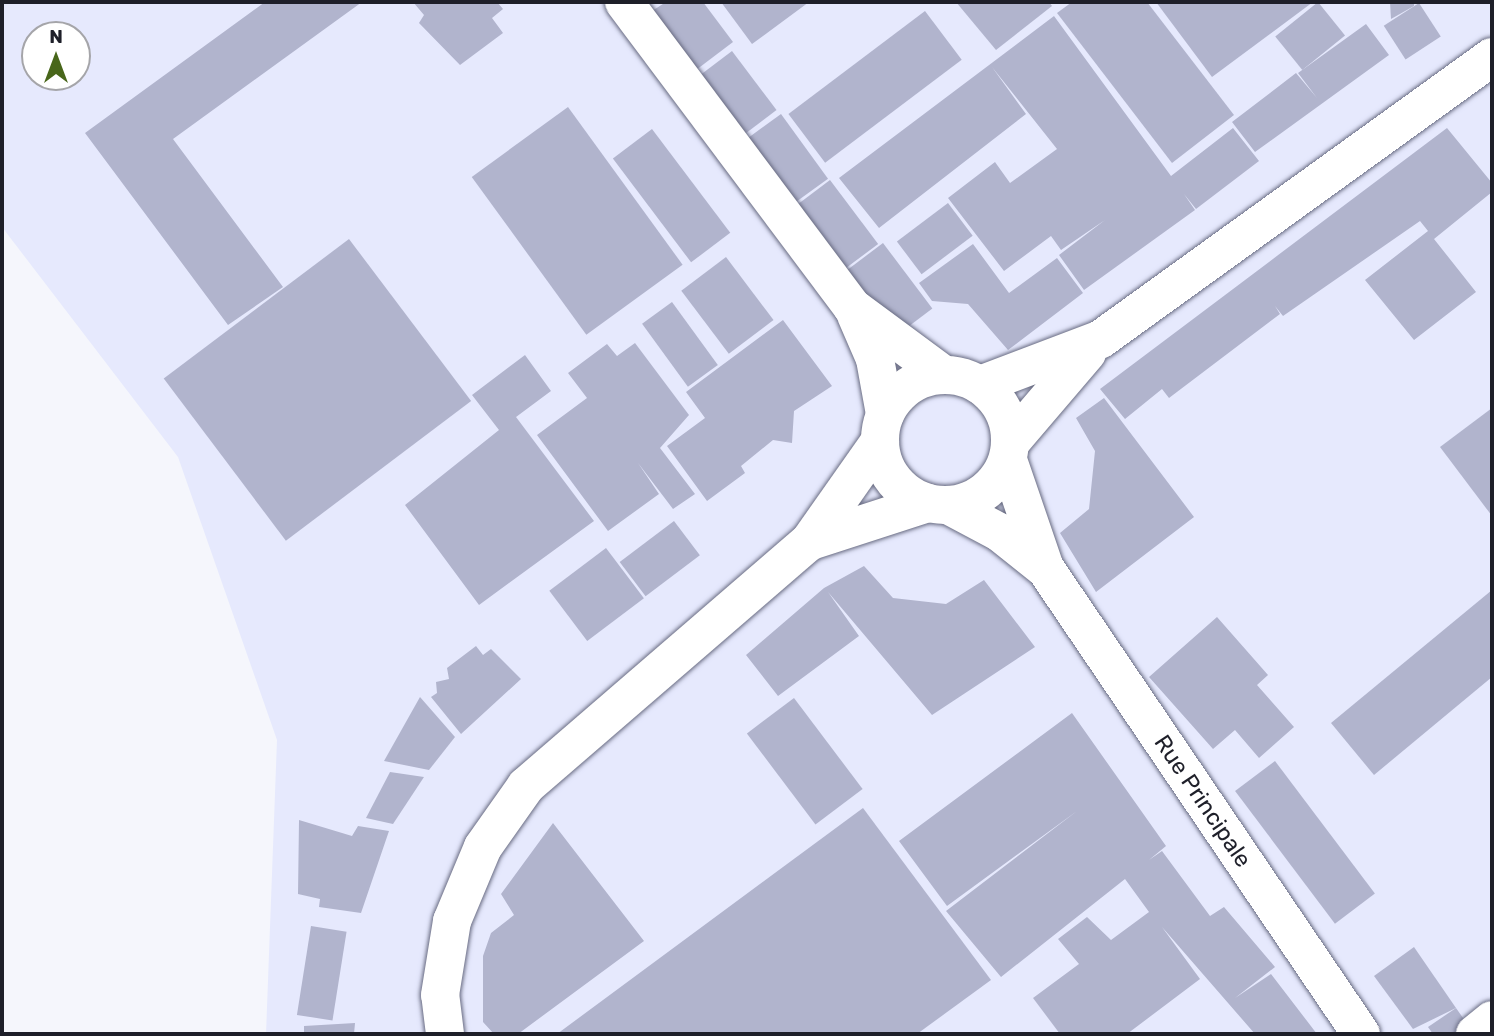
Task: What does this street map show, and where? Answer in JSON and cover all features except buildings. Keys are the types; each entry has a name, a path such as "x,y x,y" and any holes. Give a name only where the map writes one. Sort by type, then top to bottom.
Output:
{"street":[{"path":"624,2 852,307 874,359 882,427 893,480 938,504"},
{"path":"809,542 985,491 1009,451 1101,339 1492,57"},
{"path":"852,307 944,375 981,385 1003,410 1009,451"},
{"path":"981,385 1101,339"},
{"path":"445,1034 440,995 452,921 483,847 526,786 809,542 909,386 944,375"},
{"name":"Rue Principale","path":"1009,451 1045,568 1361,1034"},
{"name":"Rue Principale","path":"938,504 999,532 1045,568"},
{"path":"1475,1034 1492,1020"}],"shaded area":[{"path":"2,2 1492,2 1492,1034 266,1034 277,740 178,457 2,227"}]}
